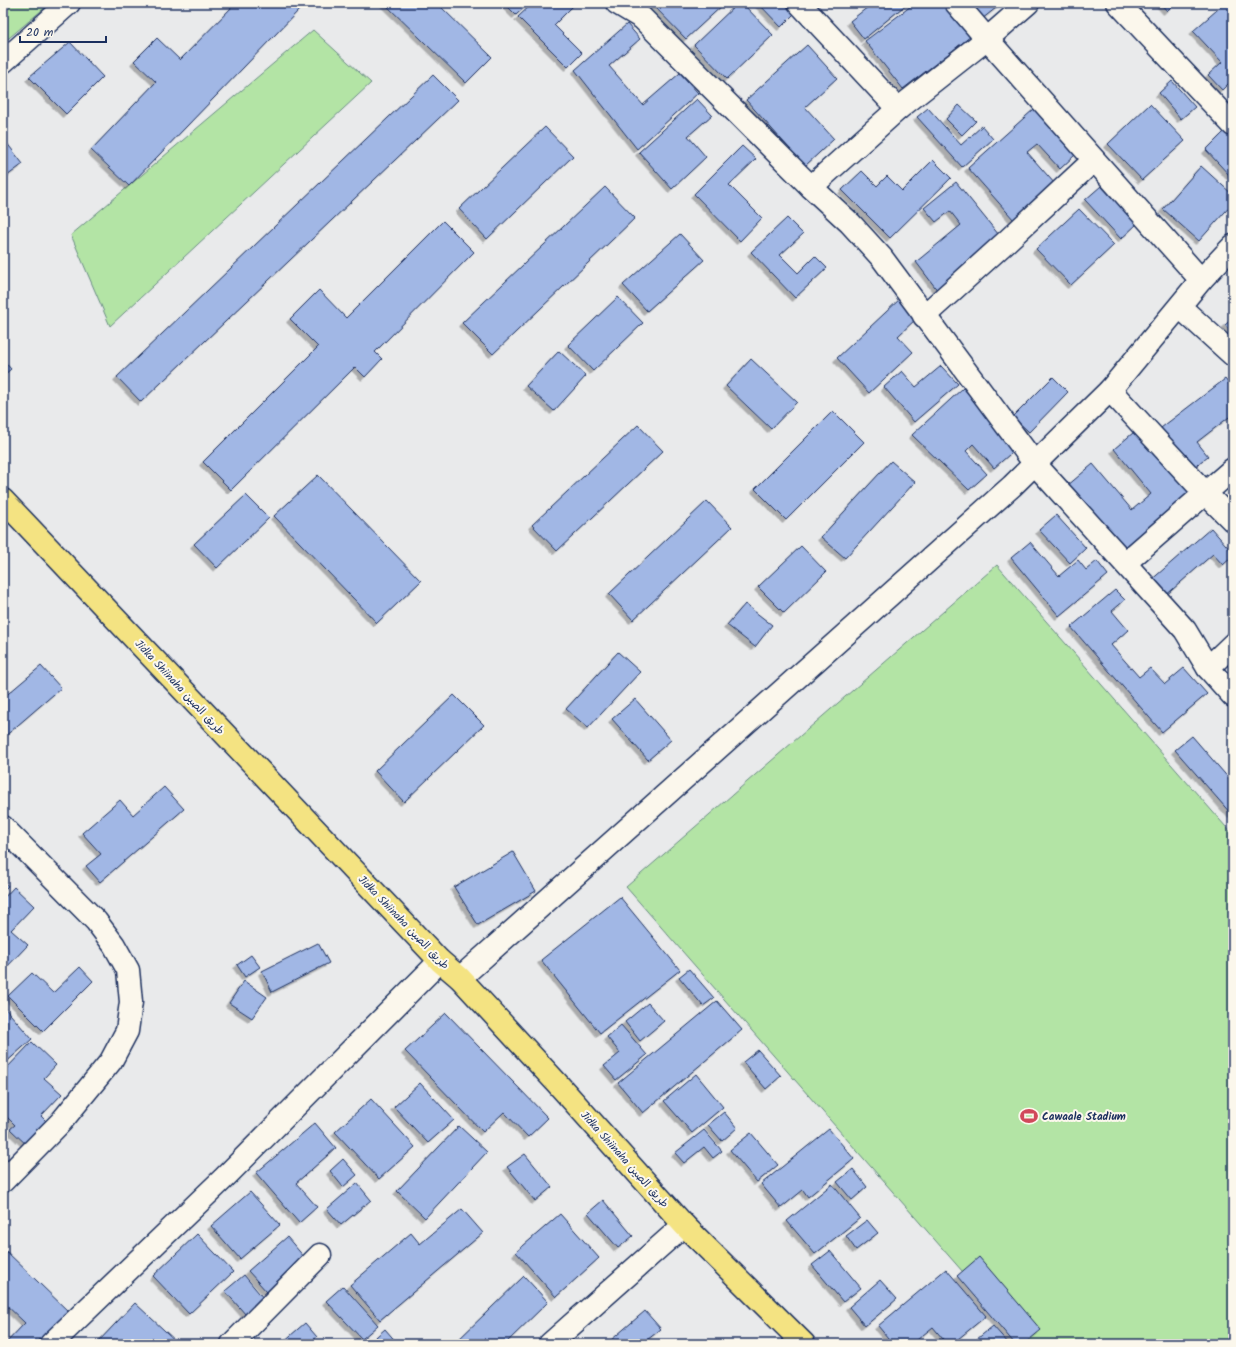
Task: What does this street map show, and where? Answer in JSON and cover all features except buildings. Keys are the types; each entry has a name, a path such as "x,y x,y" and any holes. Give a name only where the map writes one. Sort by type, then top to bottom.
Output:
{"main road":[{"name":"Jidka Shiinaha طريق الصين","path":"6,509 440,961 460,978 556,1082 684,1225 804,1344"}],"street":[{"path":"3,62 69,3"},
{"path":"617,3 642,18 810,187 850,223 882,258 1035,464 1185,630 1208,668 1233,696"},
{"path":"799,3 898,109"},
{"path":"956,3 987,40 1201,280"},
{"path":"810,187 898,109 987,40 1028,3"},
{"path":"1118,3 1233,125"},
{"path":"924,316 1007,242 1094,160"},
{"path":"460,978 1035,464 1110,390 1201,280 1233,246"},
{"path":"1180,307 1233,355"},
{"path":"1110,390 1205,493 1233,521"},
{"path":"1125,563 1233,469"},
{"path":"1208,668 1233,644"},
{"path":"3,827 96,921 105,933 128,970 131,1002 127,1031 111,1061 61,1122 3,1181"},
{"path":"51,1344 223,1180 440,961"},
{"path":"550,1344 684,1225"},
{"path":"232,1344 320,1255"}],"green space":[{"path":"3,3 46,3 48,5 3,43"},
{"path":"313,30 371,83 110,326 71,235"},
{"name":"Cawaale Stadium","path":"997,565 1233,835 1233,1344 1026,1344 626,887"}],"place":[{"name":"Cawaale Stadium","path":"1029,1116"}]}
